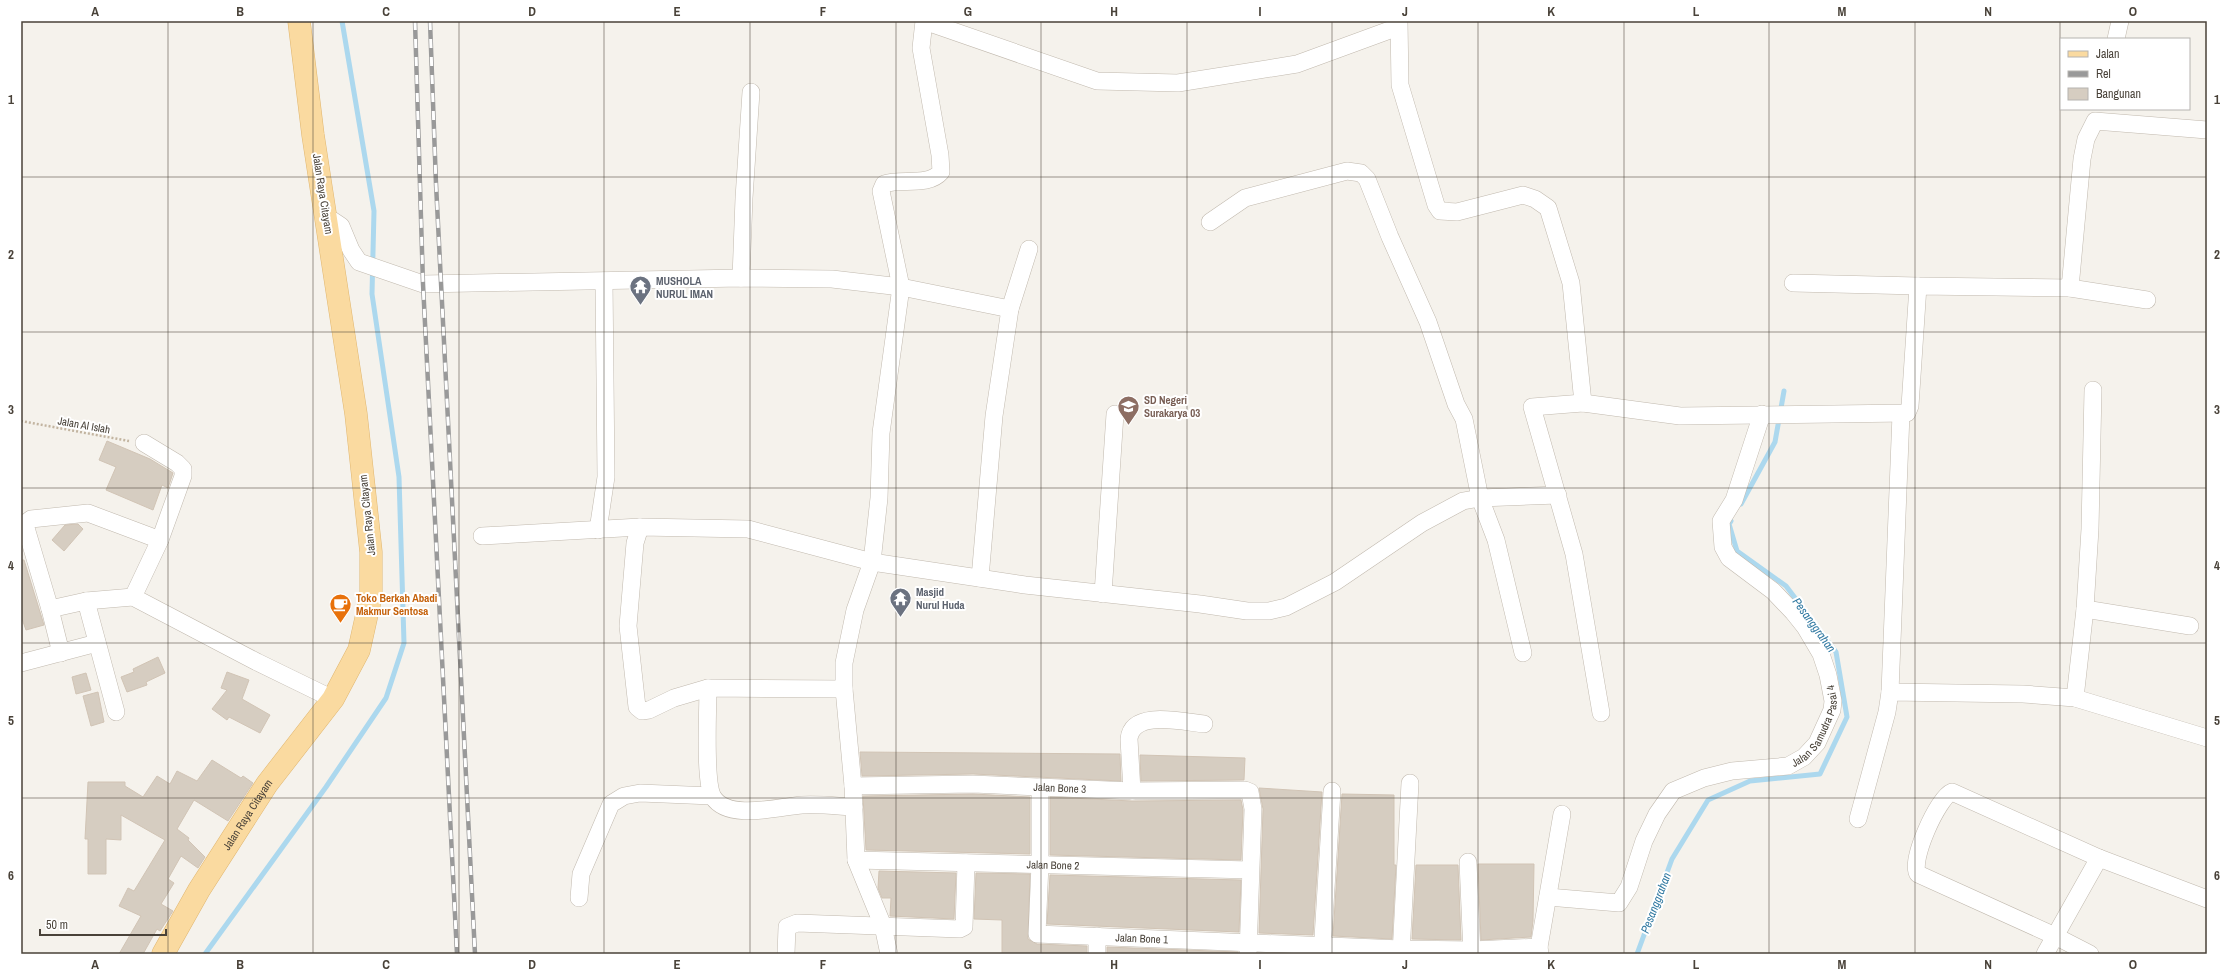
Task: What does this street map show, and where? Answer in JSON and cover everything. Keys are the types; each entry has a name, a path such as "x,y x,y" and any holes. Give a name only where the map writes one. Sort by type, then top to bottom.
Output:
{"main road":[{"name":"Jalan Raya Citayam","path":"163,954 199,890 267,784 333,699 359,650 365,630 371,596 371,552 356,414 313,135 299,21"}],"street":[{"path":"889,954 883,926 856,860 853,786 844,689 844,663 855,610 872,562 879,498 881,433 902,287 881,191 884,184 936,178 941,172 940,155 921,48 924,21 1097,81 1178,83 1297,64 1398,24 1400,85 1436,205 1440,211 1457,212 1523,195 1535,199 1548,208 1571,283 1583,403"},
{"path":"2116,38 2120,21"},
{"path":"741,278 744,198 751,92"},
{"path":"2070,288 2080,172 2086,139 2097,115 2207,130"},
{"path":"1210,222 1245,198 1348,171 1361,173 1367,179 1390,237 1428,322 1456,404 1464,419 1480,498 1496,540 1523,653"},
{"path":"326,216 341,226 351,250 359,262 423,284 604,282 741,278 832,279 902,287 1010,309"},
{"path":"980,578 994,416 1010,309 1029,249"},
{"path":"598,530 606,477 604,282"},
{"path":"1793,283 2070,288 2147,300"},
{"path":"1601,713 1574,554 1532,407 1583,403 1680,416 1906,413 1910,406 1918,286"},
{"path":"2075,698 2085,609 2093,477 2093,390"},
{"path":"1103,594 1115,414"},
{"name":"Jalan Samudra Pasai 4","path":"1548,897 1619,903 1629,887 1644,841 1657,814 1672,791 1699,780 1732,771 1788,766 1804,757 1822,736 1832,710 1833,700 1831,684 1821,654 1793,612 1773,591 1729,558 1723,547 1721,521 1734,500 1762,414"},
{"path":"1858,818 1885,719 1890,692 1901,414"},
{"path":"133,597 160,540 183,476 183,469 177,463 144,443"},
{"path":"482,536 640,527 748,529 872,562 1025,585 1200,604 1247,611 1269,611 1286,607 1335,582 1448,507 1463,501 1480,498 1558,495"},
{"path":"60,652 50,609 26,528 27,522 31,519 88,513 160,540"},
{"path":"640,527 634,543 628,626 637,707 642,711 649,710 674,698 708,688 844,689"},
{"path":"50,609 86,601 133,597 245,656 333,699"},
{"path":"86,601 116,712"},
{"path":"2085,609 2190,626"},
{"path":"21,663 98,643"},
{"path":"708,688 709,778 712,796 720,805 726,808 748,811 803,805 854,807"},
{"path":"1890,692 2023,694 2075,698 2207,738"},
{"path":"1132,791 1129,739 1130,733 1136,724 1146,719 1204,724"},
{"path":"1401,952 1410,783"},
{"name":"Jalan Bone 3","path":"853,786 973,784 1132,791 1245,790 1250,792 1253,809 1250,870"},
{"path":"1040,787 1040,864"},
{"path":"1322,950 1332,791"},
{"path":"2090,954 2055,936 1918,874 1916,870 1916,860 1935,811 1947,794 1952,792 1960,794 2098,858 2207,899"},
{"path":"579,898 581,874 611,804 624,796 640,793 712,796"},
{"path":"1539,951 1562,814"},
{"path":"2045,954 2098,858"},
{"name":"Jalan Bone 2","path":"856,860 1250,870"},
{"path":"1468,862 1472,952"},
{"path":"786,954 787,927 792,924 964,927 966,863"},
{"name":"Jalan Bone 1","path":"1040,864 1036,934 1097,936 1248,948 1401,952 1539,951"},
{"path":"1248,948 1250,870"},
{"path":"1097,936 1097,954"}],"path":[{"name":"Jalan Al Islah","path":"21,422 144,443"}],"building":[{"path":"107,441 150,459 173,473 168,488 162,485 153,510 106,490 116,467 99,460"},
{"path":"78,524 83,529 64,551 52,540 65,525"},
{"path":"21,560 24,560 44,625 26,630 21,616"},
{"path":"158,657 165,673 146,682 147,685 127,692 121,677 134,672 133,669"},
{"path":"227,672 249,680 242,699 270,715 260,733 229,717 227,720 212,709 227,690 221,688"},
{"path":"86,673 91,690 76,694 72,677"},
{"path":"98,692 104,722 91,726 83,696"},
{"path":"860,752 1120,754 1121,781 973,774 862,776"},
{"path":"1140,755 1245,758 1244,780 1141,781"},
{"path":"212,760 241,778 243,776 253,783 228,821 194,800 177,829 189,838 188,840 205,857 198,868 181,856 168,879 174,883 161,904 173,911 160,931 157,929 143,954 119,954 141,916 119,906 128,888 134,891 165,840 121,815 121,840 106,839 106,874 88,874 88,839 85,839 88,782 125,782 125,786 143,797 157,776 170,784 177,771 197,781"},
{"path":"1259,788 1322,792 1313,935 1259,933 1263,809"},
{"path":"973,794 1030,797 1030,854 866,850 863,796"},
{"path":"1342,794 1394,795 1394,865 1396,865 1392,939 1333,936"},
{"path":"1050,797 1132,801 1241,800 1243,810 1241,860 1050,855"},
{"path":"1478,864 1534,864 1533,921 1531,937 1481,940"},
{"path":"1416,865 1458,865 1461,940 1412,939"},
{"path":"879,871 956,873 954,919 890,916 891,898 882,898 878,888"},
{"path":"976,873 1030,874 1028,939 1037,944 1087,946 1087,954 1002,954 1002,920 974,919"},
{"path":"1050,875 1241,880 1239,932 1047,924"},
{"path":"1107,947 1238,952 1238,954 1107,954"}],"waterway":[{"path":"205,954 326,787 386,698 404,643 399,477 372,294 374,211 342,21"},
{"name":"Pesanggrahan","path":"1741,504 1775,442 1784,391"},
{"name":"Pesanggrahan","path":"1637,954 1672,859 1708,800 1750,781 1820,774 1847,717 1836,652 1786,586 1737,551 1729,524 1731,521"}],"railway":[{"path":"415,21 423,284 457,954"},
{"path":"430,21 436,184 475,954"}],"place":[{"name":"MUSHOLA NURUL IMAN","path":"640,306"},
{"name":"SD Negeri Surakarya 03","path":"1128,426"},
{"name":"Masjid Nurul Huda","path":"901,618"},
{"name":"Toko Berkah Abadi Makmur Sentosa","path":"341,624"}]}
